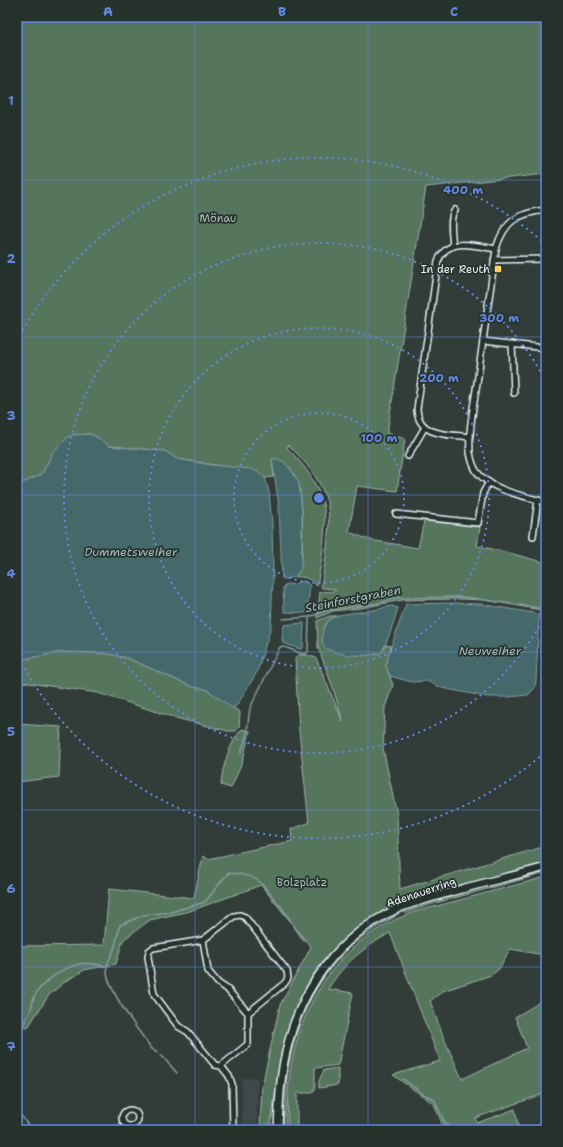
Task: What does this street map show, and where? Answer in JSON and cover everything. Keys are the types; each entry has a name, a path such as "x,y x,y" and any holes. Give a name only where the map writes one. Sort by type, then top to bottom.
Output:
{"main road":[{"name":"Adenauerring","path":"278,1130 282,1074 293,1026 302,1003 316,978 336,952 354,935 371,923 398,909 442,895 546,867"}],"street":[{"path":"453,245 452,220 453,212 455,210"},
{"path":"546,210 524,214 516,218 504,229 499,238 494,260 470,437 470,452 472,461 476,470 482,477 510,491 546,502"},
{"path":"470,437 434,432 425,427 419,418 417,409 438,261 444,250 453,245 459,244 496,249"},
{"path":"494,260 546,259"},
{"path":"484,341 546,348"},
{"path":"512,344 514,393"},
{"path":"408,456 425,427"},
{"path":"396,514 478,523 483,493 490,482"},
{"path":"533,536 538,500"},
{"path":"233,1130 232,1084 229,1076 221,1066 215,1065 188,1032 178,1026 154,994 148,954 153,948 202,940 234,916 243,915 287,970 288,978 285,983 248,1013"},
{"path":"202,940 208,971 218,983 227,989 248,1013 248,1044 221,1066"},
{"path":"546,1121 544,1126 546,1130"},
{"path":"136,1123 138,1130"}],"shaded area":[{"path":"242,1078 257,1078 257,1126 242,1126"}],"green space":[{"name":"Mönau","path":"17,17 546,17 546,174 426,187 387,433 405,439 397,491 357,486 349,532 370,540 418,548 424,521 480,527 477,546 546,563 546,611 486,600 402,600 361,608 333,611 317,618 320,592 335,591 335,589 322,588 321,586 328,535 328,506 318,481 300,457 288,445 287,448 299,460 313,481 323,504 325,522 322,556 317,586 307,578 295,577 300,570 302,553 302,512 300,489 296,477 288,466 277,460 272,459 274,477 265,478 258,472 177,459 165,451 109,446 90,434 73,435 68,437 53,452 43,472 25,482 17,483"},
{"name":"Bolzplatz","path":"330,616 336,616 325,626 322,641 340,653 366,655 377,654 382,652 386,645 391,646 386,666 393,685 385,707 383,748 397,815 400,889 546,846 546,863 418,899 392,908 373,917 341,942 315,973 304,990 295,1009 288,1028 282,1052 271,1124 260,1126 262,1086 280,1005 311,947 261,885 190,911 150,920 123,940 116,964 84,970 66,981 49,995 28,1027 17,1025 17,946 104,945 109,889 194,898 203,856 208,859 292,841 291,829 309,823 299,731 295,659 298,655 307,655 316,658 343,722 333,688 318,647 317,621"},
{"path":"61,652 104,653 127,658 193,687 206,689 240,712 239,728 236,731 228,731 176,718 98,693 17,680 17,658 24,659"},
{"path":"17,724 61,727 59,777 17,782"},
{"path":"242,729 250,731 242,763 231,788 221,785 223,770 230,748"},
{"path":"546,870 546,873 432,904 405,913 402,911 424,903"},
{"path":"546,877 546,948 544,955 510,949 499,969 491,975 443,991 430,1001 443,1036 462,1079 527,1048 515,1017 534,1006 546,996 546,1093 475,1118 477,1123 515,1109 519,1130 449,1130 443,1126 434,1104 393,1075 440,1061 390,933 355,957 334,979 328,989 353,993 338,1065 315,1068 315,1090 313,1090 313,1093 297,1093 297,1129 303,1130 288,1130 288,1090 298,1036 308,1011 320,988 335,967 353,948 375,931 405,915"},
{"path":"396,913 395,917 373,929 354,944 338,960 324,978 312,998 294,1041 286,1088 286,1126 283,1126 284,1081 287,1060 297,1024 304,1007 326,969 354,939 382,920"},
{"path":"338,1068 338,1085 319,1088 319,1081 324,1070"}],"water":[{"name":"Dummetsweiher","path":"90,434 109,446 165,451 177,459 212,465 251,469 258,472 265,478 269,492 272,525 273,573 271,627 257,672 237,705 232,708 206,689 193,687 127,658 104,653 61,652 24,659 17,658 17,483 25,482 43,472 53,452 68,437 73,435"},
{"path":"272,459 283,461 292,471 299,483 302,512 301,569 295,577 285,579 282,578 279,506"},
{"path":"304,581 310,585 307,613 285,612 283,588 287,584 294,585 298,582"},
{"name":"Neuweiher","path":"406,604 480,604 539,614 536,681 534,689 528,695 488,697 442,688 427,681 412,682 390,676 386,666 388,656"},
{"path":"392,606 398,608 382,652 369,655 352,655 335,652 323,646 322,634 325,625 330,620 345,614"},
{"path":"304,623 303,648 300,649 283,643 282,638 284,625"}],"waterway":[{"name":"Steinforstgraben","path":"283,619 309,617 329,610 380,603 396,598 464,597 546,609"},
{"path":"241,753 246,738 250,708 280,647 303,654 306,654 308,651 309,618"},
{"path":"158,1052 152,1049 124,1009 110,984 107,974 107,964 113,952 120,925 144,915 171,912 205,902 228,873 232,873 250,877 261,883 282,908 304,941"},
{"path":"17,1034 30,1012 34,997 42,986 53,976 82,963 107,966"},
{"path":"161,1055 177,1073"},
{"path":"403,1079 425,1095 434,1099 445,1123 458,1130"},
{"path":"17,1112 31,1130"}],"place":[{"name":"In der Reuth","path":"498,269"}]}
